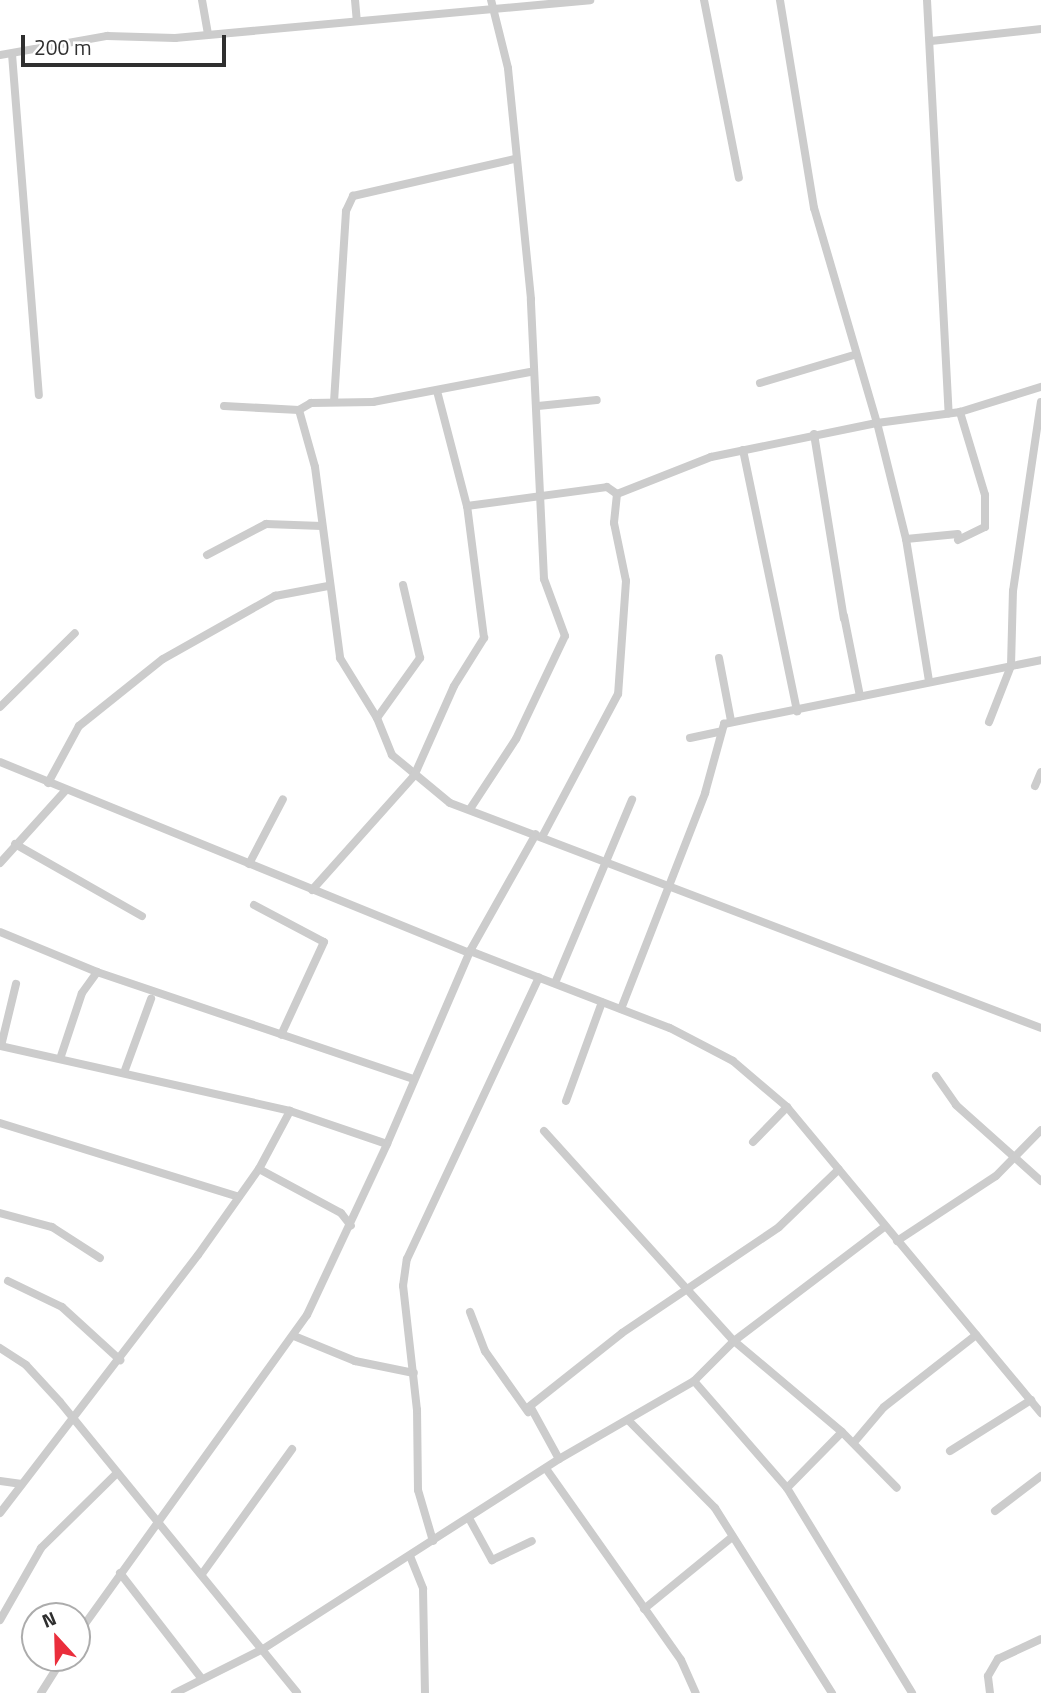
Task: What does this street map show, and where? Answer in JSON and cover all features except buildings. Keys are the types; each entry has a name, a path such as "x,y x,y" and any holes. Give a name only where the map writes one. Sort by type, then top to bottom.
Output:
{"street":[{"path":"202,0 208,34"},
{"path":"355,0 358,21"},
{"path":"470,808 516,739 565,636 544,579 538,406 530,372 531,299 496,10 491,0"},
{"path":"0,55 107,36 208,34 590,0"},
{"path":"704,0 739,178"},
{"path":"780,0 814,208 854,355 877,423 906,539 929,681"},
{"path":"927,0 949,413"},
{"path":"931,41 1041,29"},
{"path":"12,54 38,395"},
{"path":"334,402 346,211 353,196 515,159"},
{"path":"760,383 854,355"},
{"path":"223,406 299,410 334,402 437,391 530,372"},
{"path":"467,506 592,485 617,494 665,472 743,450 814,434 960,412 1041,387"},
{"path":"312,890 414,776 454,686 484,638 467,506 437,391"},
{"path":"538,406 597,401"},
{"path":"989,722 1011,666 1013,591 1041,402"},
{"path":"299,410 322,526 328,586 343,669 377,718 392,755 414,776 470,808 539,836 1041,1028"},
{"path":"906,539 958,537 985,527 985,495 960,412"},
{"path":"814,434 844,620"},
{"path":"743,450 797,711"},
{"path":"91,1615 294,1336 351,1226 468,951 539,836 618,694 626,598 614,523 617,494"},
{"path":"207,555 266,524 322,526"},
{"path":"834,565 860,696"},
{"path":"377,718 420,658 403,585"},
{"path":"48,783 79,726 163,659 275,596 328,586"},
{"path":"781,606 797,711"},
{"path":"0,707 75,633"},
{"path":"719,658 731,721"},
{"path":"690,738 719,732 731,721 797,711 929,681 1041,660"},
{"path":"621,1009 715,765 719,732"},
{"path":"0,762 312,890 621,1009 733,1061 787,1107 1041,1413"},
{"path":"1035,786 1041,772"},
{"path":"0,863 66,790"},
{"path":"249,864 283,799"},
{"path":"555,983 604,861 632,800"},
{"path":"15,844 142,916"},
{"path":"254,905 324,942 281,1035"},
{"path":"0,932 97,972 413,1079"},
{"path":"61,1056 82,993 97,972"},
{"path":"433,1541 418,1490 414,1373 403,1286 407,1258 539,977"},
{"path":"16,984 0,1046 125,1070 290,1111 387,1143"},
{"path":"125,1070 151,999"},
{"path":"566,1101 603,1002"},
{"path":"936,1076 956,1105 1041,1181"},
{"path":"753,1142 787,1107"},
{"path":"0,1513 74,1421 239,1197 259,1169 290,1111"},
{"path":"0,1123 239,1197"},
{"path":"897,1241 1016,1160 1041,1130"},
{"path":"544,1131 684,1289 734,1341 842,1432 856,1440 897,1488"},
{"path":"259,1169 341,1213 351,1226"},
{"path":"528,1412 573,1370 684,1289 779,1227 839,1169"},
{"path":"0,1213 52,1227 100,1258"},
{"path":"175,1693 263,1649 470,1520 547,1470 559,1459 629,1421 694,1381 734,1341 884,1227"},
{"path":"8,1280 62,1307 120,1360"},
{"path":"470,1312 485,1351 559,1459"},
{"path":"856,1440 884,1407 976,1335"},
{"path":"294,1336 355,1360 414,1373"},
{"path":"0,1349 26,1364 202,1574 297,1693"},
{"path":"694,1381 787,1488 912,1693"},
{"path":"950,1451 1031,1400"},
{"path":"629,1421 699,1488 832,1693"},
{"path":"787,1488 842,1432"},
{"path":"202,1574 292,1450"},
{"path":"547,1470 644,1609 696,1693"},
{"path":"0,1620 41,1548 117,1473"},
{"path":"995,1511 1041,1476"},
{"path":"0,1481 22,1484"},
{"path":"470,1520 492,1560 532,1541"},
{"path":"644,1609 731,1538"},
{"path":"410,1556 423,1589 425,1693"},
{"path":"120,1573 202,1679"},
{"path":"990,1693 988,1676 998,1658 1041,1639"},
{"path":"41,1693 54,1672"}]}
